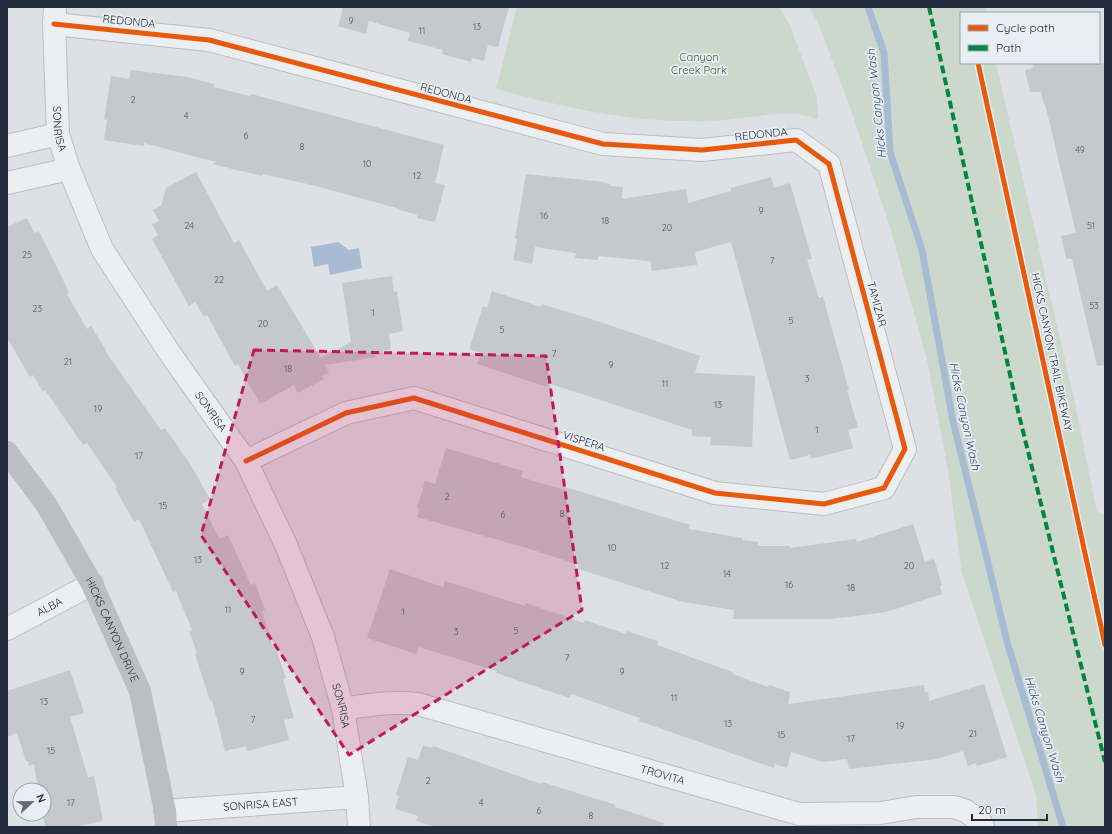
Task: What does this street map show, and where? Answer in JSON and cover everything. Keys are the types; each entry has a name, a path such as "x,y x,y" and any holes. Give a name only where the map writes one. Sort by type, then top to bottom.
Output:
{"street":[{"name":"SONRISA","path":"54,15 58,134 68,169 102,249 169,352 246,461 286,545 323,637 343,709 357,797 359,827"},
{"name":"REDONDA","path":"54,15 209,40 603,144 702,150 796,140 829,164"},
{"path":"7,146 58,134"},
{"name":"TAMIZAR","path":"829,164 905,449"},
{"path":"7,183 68,169"},
{"name":"VISPERA","path":"246,461 346,413 414,398 715,493 824,504 884,488 905,449"},
{"name":"HICKS CANYON DRIVE","path":"7,452 46,504 92,584 140,691 165,819"},
{"name":"ALBA","path":"7,629 92,584"},
{"name":"TROVITA","path":"343,709 402,702 418,704 799,814 881,813 916,807 954,807 966,811 982,825"},
{"name":"SONRISA EAST","path":"165,819 357,797"}],"highlighted area":[{"path":"254,350 546,356 582,610 349,755 201,535"}],"green space":[{"name":"Canyon Creek Park","path":"517,7 779,7 789,23 817,98 818,119 796,114 776,114 705,121 640,118 568,107 496,89"},
{"path":"809,7 984,7 986,12 960,12 960,64 996,64 1075,403 1097,512 1105,515 1105,827 1038,827 1036,795 962,573 948,471 927,360 890,227 849,104 818,23"}],"water":[{"path":"338,242 349,250 359,248 362,268 330,275 328,264 314,267 311,247"}],"building":[{"path":"342,7 509,7 498,47 488,45 484,61 472,58 471,62 442,54 443,50 408,41 410,33 369,21 366,34 338,26 342,13"},
{"path":"1105,63 1105,365 1097,366 1072,259 1066,258 1061,236 1076,233 1045,104 1044,105 1041,92 1030,92 1025,70 1033,67 1032,64"},
{"path":"131,70 187,77 214,84 214,87 250,96 251,94 444,145 435,183 445,185 435,222 417,218 417,215 400,209 316,186 263,174 262,176 212,164 216,162 144,143 144,146 104,140 107,120 104,119 111,76 129,79"},
{"path":"196,172 234,243 239,240 267,291 277,285 321,358 351,342 342,283 392,276 394,292 397,291 403,331 389,334 391,349 382,351 383,354 375,355 376,357 325,365 329,373 322,376 324,379 298,393 294,385 260,404 238,364 235,366 207,315 204,317 195,302 189,306 152,239 158,235 152,224 159,221 153,210 161,206 166,188"},
{"path":"526,174 604,182 603,183 610,184 610,186 623,187 622,199 686,189 688,203 731,191 731,188 771,177 774,188 790,183 812,259 807,260 819,298 823,297 858,427 848,430 853,448 811,459 810,455 790,460 731,242 695,252 697,265 652,271 650,261 598,256 598,260 575,258 576,253 535,247 532,264 513,260"},
{"path":"27,218 34,233 39,231 66,286 69,293 67,294 87,329 91,326 106,350 105,351 161,430 165,428 190,464 210,499 202,504 219,539 228,535 251,585 255,583 265,610 262,611 273,647 275,646 286,678 283,679 294,718 284,720 289,740 247,751 246,746 225,751 212,700 210,701 195,654 197,653 189,631 192,630 176,591 173,592 139,519 134,522 115,488 117,487 87,443 83,445 45,390 43,392 33,375 30,377 7,338 7,227"},
{"path":"492,291 541,307 542,304 600,322 700,356 695,373 755,376 752,447 710,445 711,437 692,436 692,430 548,383 547,387 477,364 481,353 469,349 483,306 487,308"},
{"path":"446,448 523,471 521,477 564,490 565,487 690,525 689,529 758,542 758,546 790,546 790,548 856,539 857,542 913,524 925,562 934,559 942,585 940,586 942,594 886,612 856,616 828,619 733,619 734,610 683,602 578,569 579,565 530,549 417,517 419,509 417,508 425,481 435,484"},
{"path":"390,569 443,587 445,581 525,606 526,603 584,623 585,620 626,634 627,631 658,641 657,645 733,672 733,674 768,687 769,685 790,692 788,704 924,685 925,692 928,692 929,701 984,684 1007,757 977,766 976,763 968,766 963,751 937,759 849,769 847,759 823,762 791,752 787,768 775,764 774,768 639,721 640,718 571,694 569,698 496,673 497,671 419,647 416,654 367,638"},
{"path":"70,670 84,713 70,717 88,777 94,776 103,821 74,827 45,827 44,822 52,822 52,782 37,782 34,764 29,766 28,761 26,761 17,733 7,737 7,691"},
{"path":"423,745 432,748 433,746 541,784 542,782 616,805 615,807 664,823 663,827 436,827 416,821 418,816 395,809 399,796 396,795 408,757 418,760"}],"waterway":[{"name":"Hicks Canyon Wash","path":"868,7 884,53 890,152 922,250 953,421 1008,645 1063,827"}],"marked path":[{"path":"929,7 1018,411 1105,762"}],"cycle path":[{"path":"54,24 209,40 603,144 702,150 796,140 829,164 905,449 884,488 824,504 715,493 414,398 346,413 246,461"},
{"name":"HICKS CANYON TRAIL BIKEWAY","path":"978,64 1105,645"}]}
